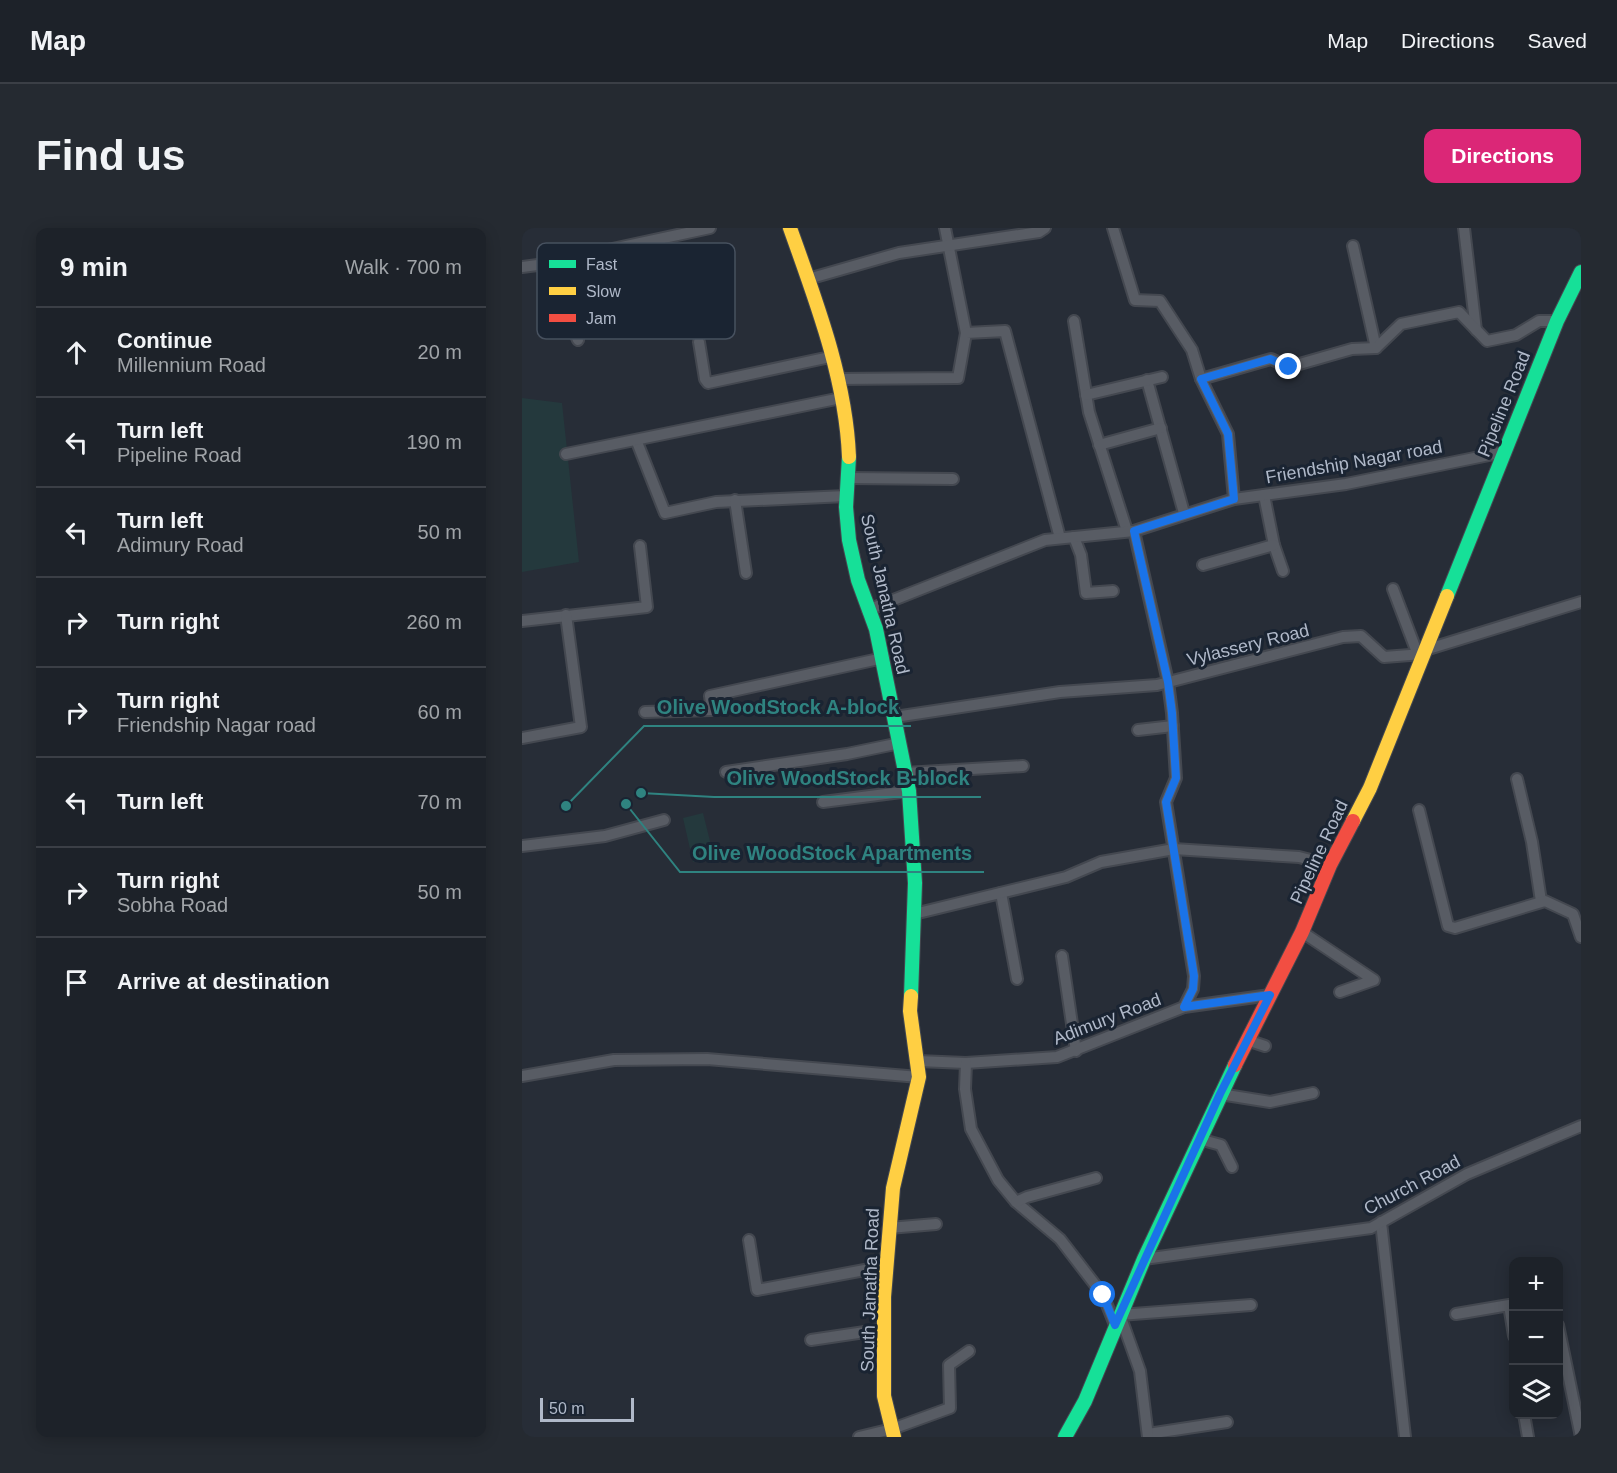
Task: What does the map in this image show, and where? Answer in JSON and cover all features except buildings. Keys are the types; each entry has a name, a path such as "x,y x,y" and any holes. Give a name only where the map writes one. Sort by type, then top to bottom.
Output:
{"street":[{"path":"640,243 710,228"},
{"name":"South Janatha Road","path":"790,228 808,279 837,379 848,447 847,529 883,658 909,791 915,883 910,1011 919,1077 893,1188 886,1266 884,1396 893,1433"},
{"path":"837,379 958,378 966,333 945,228"},
{"path":"808,279 899,253 1039,232 1045,228"},
{"path":"1113,228 1135,300 1160,301 1192,350 1201,379 1228,434 1234,499"},
{"path":"1464,228 1476,331"},
{"path":"1353,246 1376,348"},
{"path":"522,267 537,265"},
{"name":"Pipeline Road","path":"1065,1437 1085,1401 1117,1320 1220,1094 1302,932 1330,864 1370,788 1422,653 1557,321 1581,272"},
{"path":"1201,379 1270,359 1289,367 1352,349 1376,348 1401,324 1445,313 1459,312 1487,341 1516,334 1539,321 1557,321"},
{"path":"1074,321 1086,395 1099,445 1130,531 1168,682 1176,778 1166,802 1194,976 1193,989 1184,1007"},
{"path":"966,333 1005,331 1060,538"},
{"path":"699,342 705,379 708,383 830,357"},
{"path":"1086,395 1162,376"},
{"path":"1148,380 1184,513"},
{"path":"566,454 637,442 841,398"},
{"path":"1099,445 1161,428"},
{"path":"637,442 665,513 735,500 846,496"},
{"name":"Friendship Nagar road","path":"868,610 1002,555 1045,540 1130,531 1234,499 1346,484 1504,452"},
{"path":"848,478 953,479"},
{"path":"1264,495 1283,571"},
{"path":"735,500 746,573"},
{"path":"1074,537 1081,555 1086,593 1113,591"},
{"path":"1203,565 1275,545"},
{"path":"522,621 647,607 640,546"},
{"path":"1393,590 1422,653"},
{"name":"Vylassery Road","path":"895,717 1060,692 1168,682 1343,637 1361,636 1384,657 1422,653 1581,602"},
{"path":"522,738 581,727 566,615"},
{"path":"645,712 712,710 710,696 883,658"},
{"path":"1138,730 1173,726"},
{"path":"726,772 847,754 900,743"},
{"path":"905,773 1023,766"},
{"path":"1517,779 1532,842 1541,902"},
{"path":"823,802 909,791"},
{"path":"1419,810 1449,926 1455,928 1545,901 1573,914 1581,937"},
{"path":"522,846 604,836 664,820"},
{"path":"914,914 1066,878 1101,862 1174,849 1299,857 1330,864"},
{"path":"1001,893 1017,979"},
{"path":"1302,932 1374,980 1340,992"},
{"path":"1062,956 1076,1051"},
{"name":"Adimury Road","path":"918,1061 966,1063 1057,1057 1184,1007 1270,995"},
{"path":"1247,1040 1265,1046"},
{"path":"522,1076 614,1060 707,1059 919,1077"},
{"path":"966,1063 965,1089 971,1130 998,1180 1016,1202 1060,1239 1103,1295 1140,1371 1148,1436 1227,1422"},
{"path":"1220,1094 1270,1102 1313,1093"},
{"name":"Church Road","path":"1144,1259 1371,1228 1467,1174 1581,1126"},
{"path":"1199,1139 1221,1145 1232,1167"},
{"path":"1016,1202 1096,1178"},
{"path":"1381,1222 1405,1437"},
{"path":"889,1228 936,1224"},
{"path":"749,1240 757,1290 886,1266"},
{"path":"1117,1320 1251,1305"},
{"path":"1456,1314 1509,1305 1510,1311"},
{"path":"811,1340 885,1329"},
{"path":"1563,1349 1581,1437"},
{"path":"859,1437 893,1433 950,1408 949,1365 969,1351"},
{"path":"1525,1419 1528,1437"}],"green space":[{"path":"522,398 562,403 579,562 522,572"},
{"path":"703,813 714,857 693,862 683,818"}],"traffic: fast":[{"path":"1447,596 1557,321 1581,272"},
{"path":"849,457 846,507 849,540 858,580 876,629 909,791 915,883 911,996"},
{"path":"1065,1437 1085,1401 1144,1259 1235,1065"}],"traffic: slow":[{"path":"790,228 836,370 847,428 849,457"},
{"path":"1353,821 1370,788 1447,596"},
{"path":"894,1437 884,1396 884,1297 893,1188 919,1077 910,1011 911,996"}],"traffic: jam":[{"path":"1235,1065 1302,932 1330,865 1353,821"}],"place":[{"name":"Olive WoodStock B-block","path":"641,793"},
{"name":"Olive WoodStock Apartments","path":"626,804"},
{"name":"Olive WoodStock A-block","path":"566,806"}],"route":[{"path":"1103,1295 1115,1325 1220,1094 1270,995 1184,1007 1193,989 1194,976 1166,802 1176,778 1172,713 1168,682 1134,531 1184,513 1234,499 1228,434 1201,379 1270,359 1289,367"}]}
